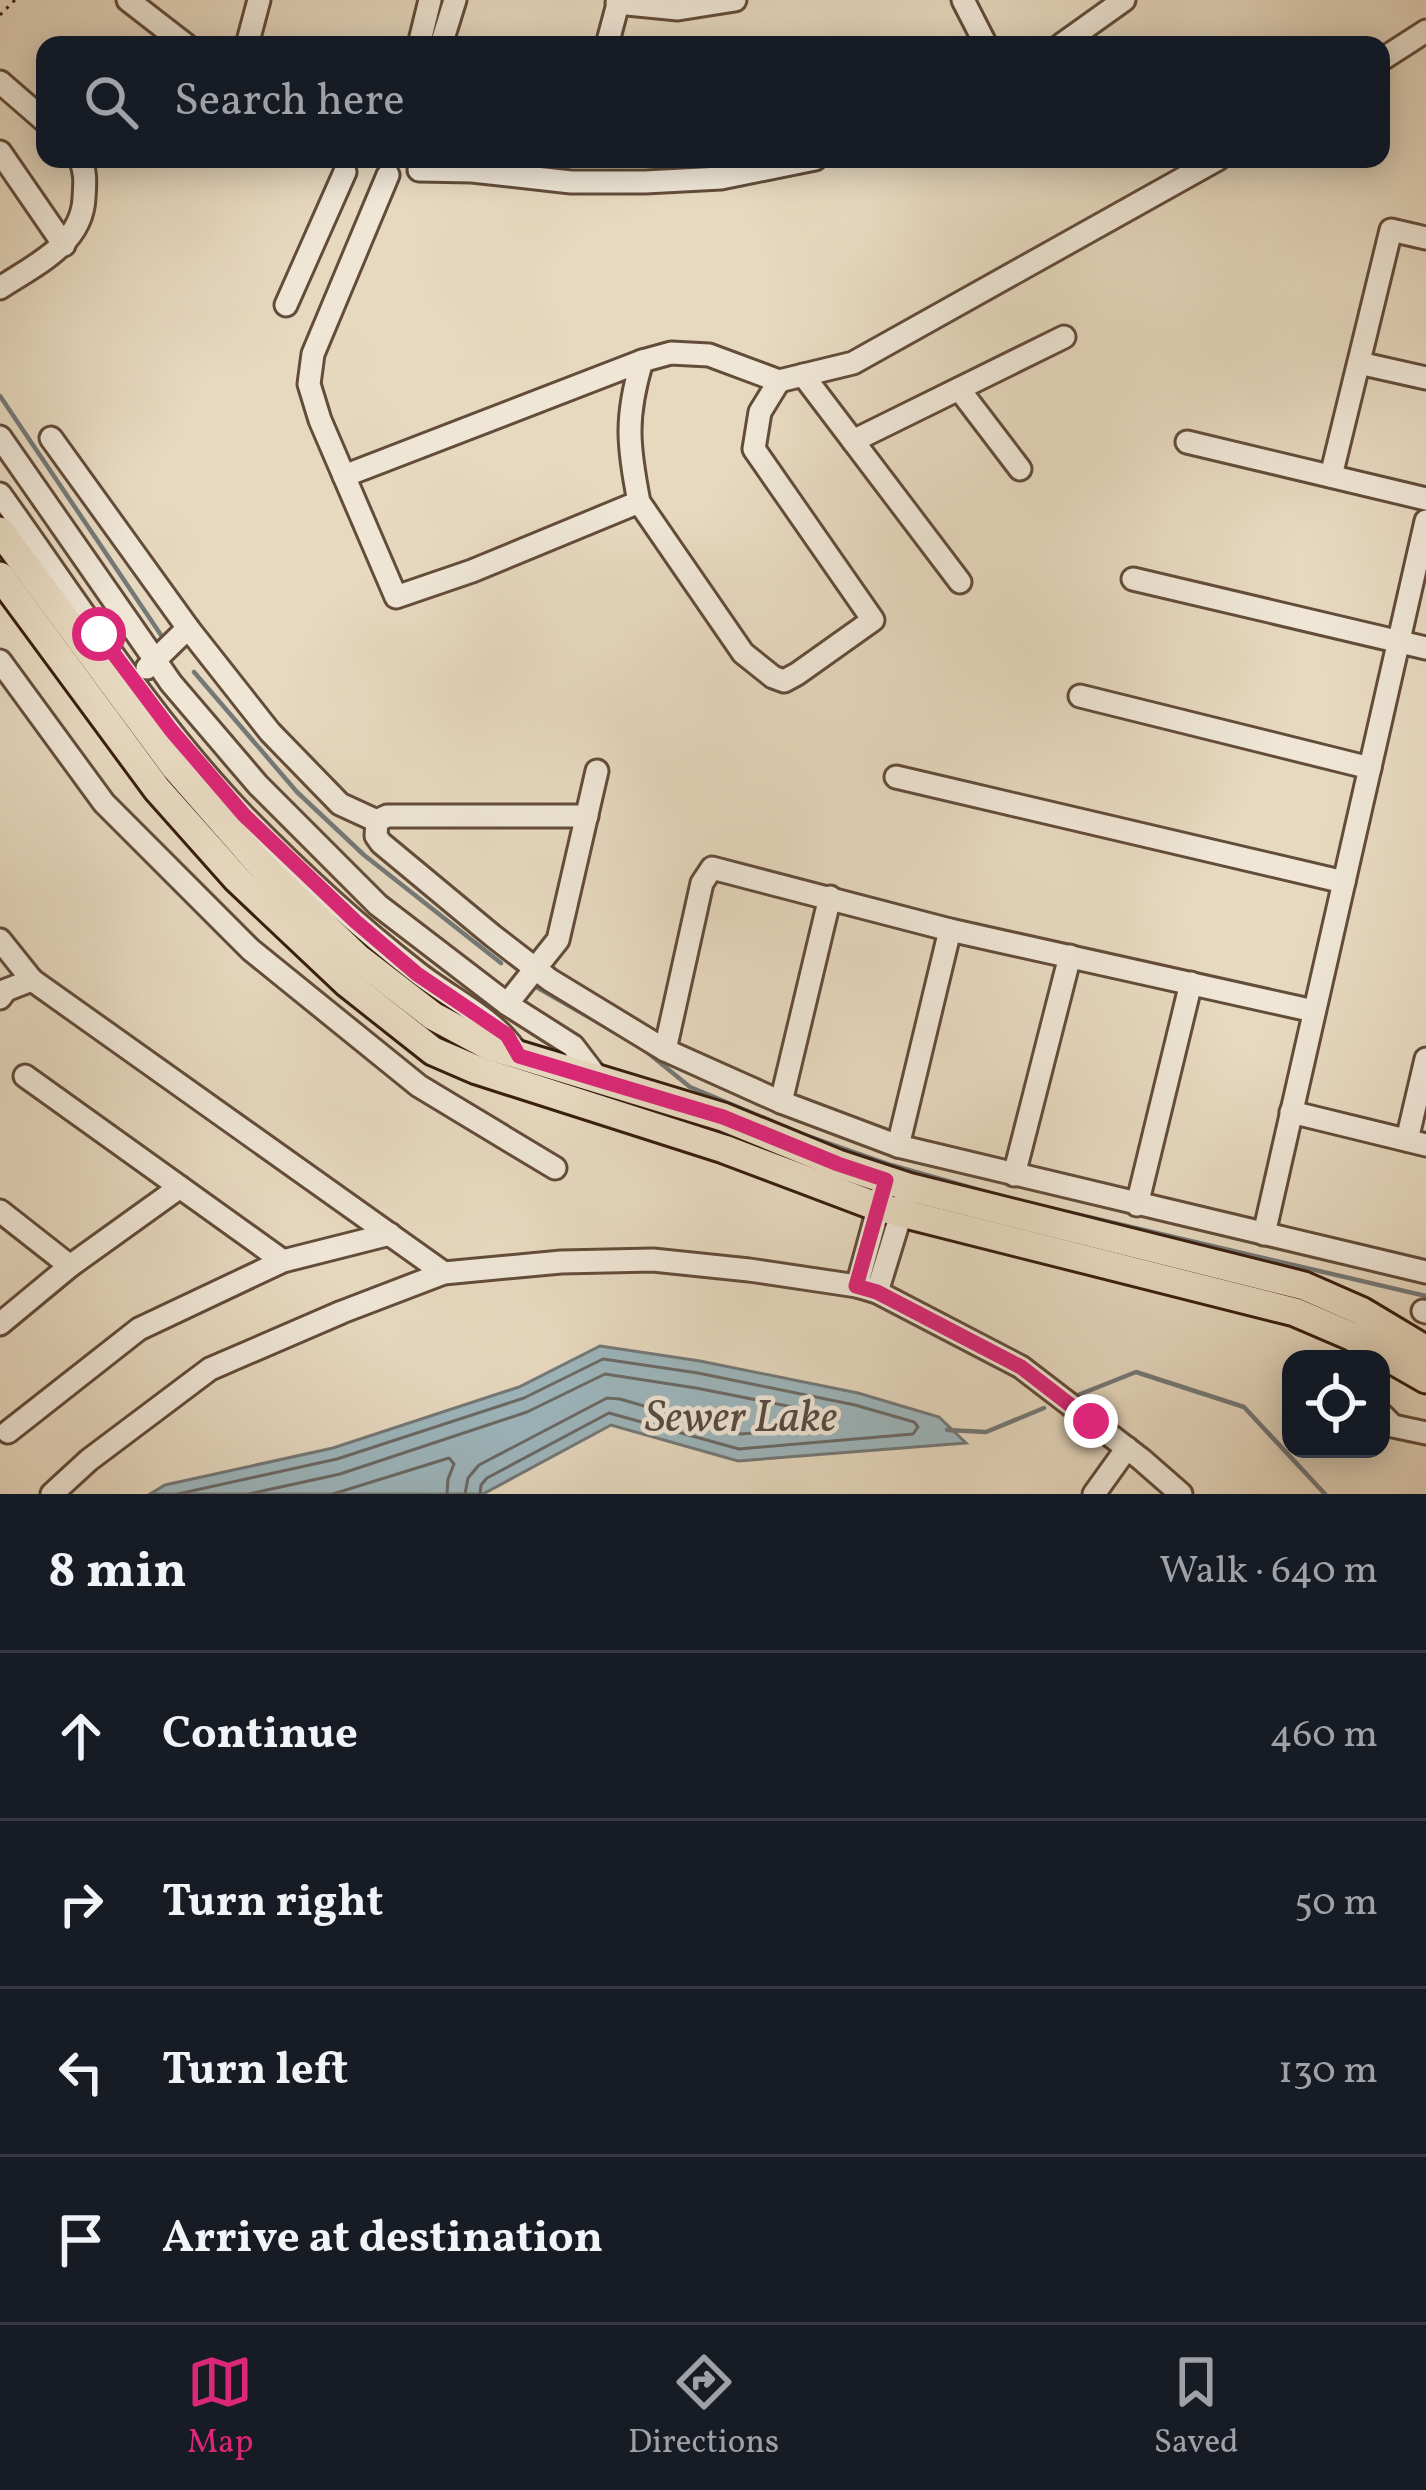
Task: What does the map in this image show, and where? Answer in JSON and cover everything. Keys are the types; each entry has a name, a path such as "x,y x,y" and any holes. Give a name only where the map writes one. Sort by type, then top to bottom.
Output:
{"main road":[{"path":"0,531 124,683 174,766 259,863 358,958 433,1016 489,1046 723,1117 838,1164 894,1197 1304,1286 1361,1311 1426,1350"},
{"path":"0,576 158,789 237,879 347,983 433,1051 477,1070 724,1149 1295,1312 1354,1348 1426,1379"}],"street":[{"path":"128,0 174,36"},
{"path":"249,36 259,0"},
{"path":"421,36 430,0"},
{"path":"444,36 454,0"},
{"path":"609,36 618,2 678,9 734,0"},
{"path":"963,0 981,36"},
{"path":"1074,36 1124,0"},
{"path":"1390,54 1426,31"},
{"path":"0,82 36,114"},
{"path":"0,152 64,245"},
{"path":"0,288 64,245 83,215 84,168"},
{"path":"380,168 364,235 313,354 310,384 320,420 396,597 639,502"},
{"path":"382,168 404,177 418,168"},
{"path":"530,168 645,182 721,178 770,168"},
{"path":"344,476 671,353 710,355 779,381 853,363 1202,168"},
{"path":"286,305 345,172"},
{"path":"323,220 364,235"},
{"path":"1331,476 1391,230 1426,238"},
{"path":"312,245 352,263"},
{"path":"854,441 1064,337"},
{"path":"642,362 631,398 629,452 639,502 742,653 772,677 784,680 873,620 754,449 760,412 779,381"},
{"path":"1359,363 1426,378"},
{"path":"803,375 960,582"},
{"path":"959,389 1020,469"},
{"path":"0,437 156,662 244,769 378,905 506,1004 574,1046 599,1081"},
{"path":"51,438 188,628 270,732 340,804 377,821"},
{"path":"1187,442 1426,500"},
{"path":"0,494 124,683 244,815 417,974 507,1035 519,1056"},
{"path":"1264,1234 1426,520"},
{"path":"43,555 69,536"},
{"path":"1133,579 1426,648"},
{"path":"124,683 156,662 188,628"},
{"path":"0,662 104,803 251,950 418,1086 555,1168"},
{"path":"1080,696 1370,768"},
{"path":"219,787 244,769"},
{"path":"506,1004 558,940 597,771"},
{"path":"896,777 1344,882"},
{"path":"377,821 387,816 587,816"},
{"path":"377,821 376,836 381,843 534,968 665,1050 781,1102 898,1146 1426,1272"},
{"path":"316,884 338,864"},
{"path":"665,1050 702,884 712,868 950,929 1314,1011"},
{"path":"781,1102 830,897"},
{"path":"898,1146 950,929"},
{"path":"0,940 32,980 444,1274"},
{"path":"417,974 435,949"},
{"path":"1014,1175 1070,956"},
{"path":"0,998 6,990 32,980"},
{"path":"1137,1205 1191,983"},
{"path":"418,1086 433,1051"},
{"path":"1291,1112 1417,1142 1426,1059"},
{"path":"25,1076 283,1261"},
{"path":"0,1324 70,1265 180,1187"},
{"path":"867,1289 894,1197"},
{"path":"0,1211 70,1265"},
{"path":"8,1432 139,1330 283,1261 390,1234"},
{"path":"52,1494 89,1460 210,1369 342,1312 444,1274 561,1262 652,1260 867,1289 1021,1367 1181,1494"},
{"path":"1390,1423 1426,1433"},
{"path":"1094,1494 1126,1448"}],"path":[{"path":"0,15 15,0"}],"water":[{"name":"Sewer Lake","path":"600,1346 858,1393 939,1417 966,1443 738,1461 611,1425 483,1494 150,1494 165,1485 333,1448 519,1387"}],"waterway":[{"path":"0,396 161,635"},
{"path":"194,672 297,792 364,855 501,963"},
{"path":"538,988 627,1039"},
{"path":"642,1048 690,1087 805,1135 1011,1199"},
{"path":"1033,1204 1426,1296"},
{"path":"1073,1397 1136,1372 1244,1407 1325,1494"},
{"path":"947,1430 986,1432 1044,1408"}],"route":[{"path":"99,634 171,730 244,815 417,974 507,1035 519,1056 679,1102 886,1180 856,1286 877,1292 1021,1367 1091,1421"}]}
